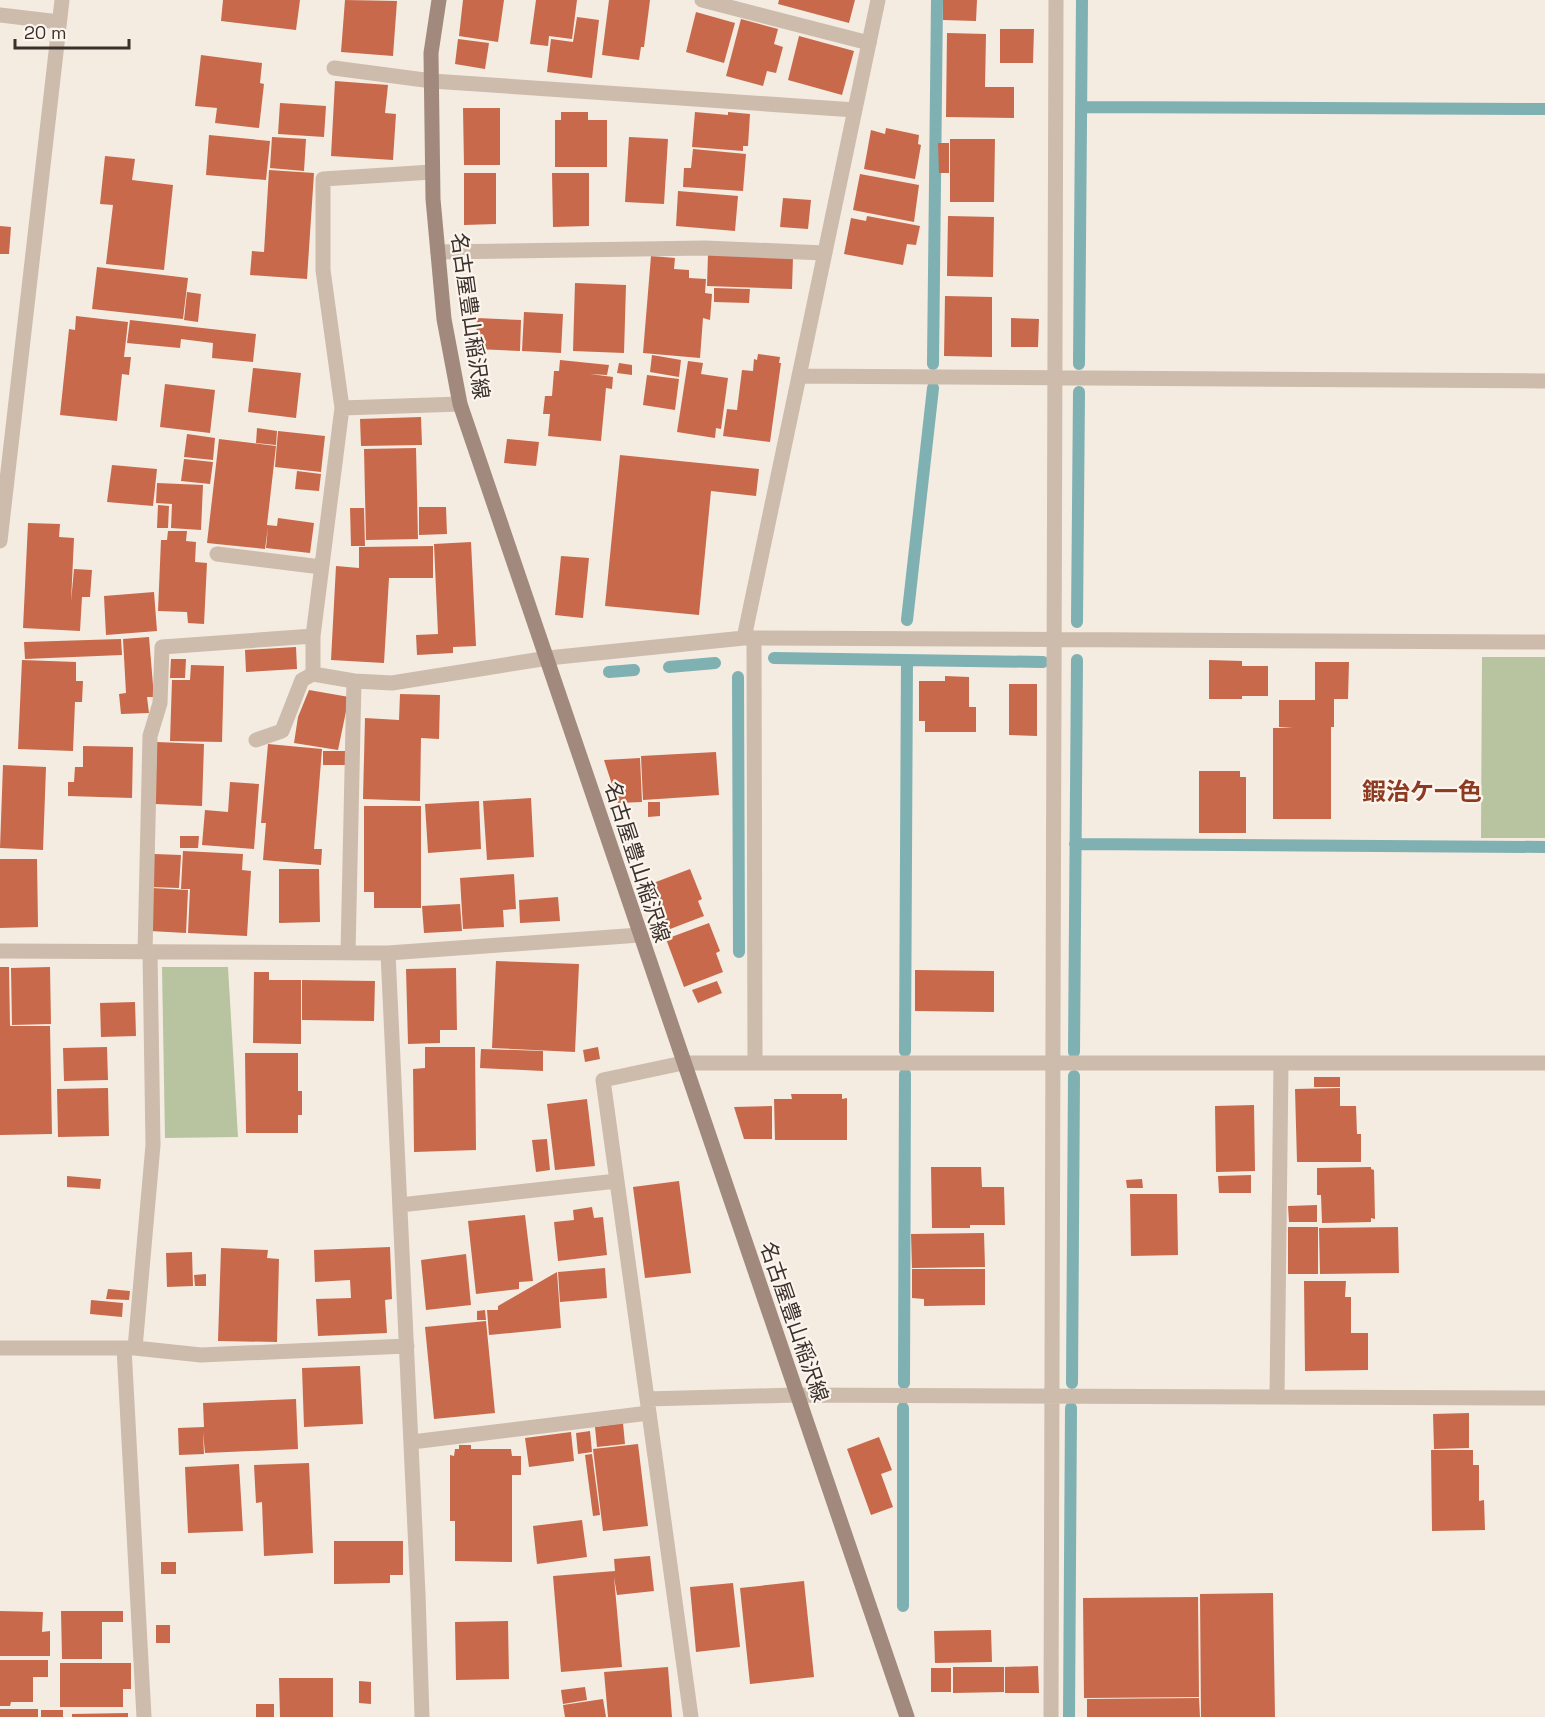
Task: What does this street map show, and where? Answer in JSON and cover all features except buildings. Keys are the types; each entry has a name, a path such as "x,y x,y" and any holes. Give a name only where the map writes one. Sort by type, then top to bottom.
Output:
{"main road":[{"name":"名古屋豊山稲沢線","path":"439,0 432,53 432,172 444,319 460,404 548,658 639,936 907,1717"}],"street":[{"path":"0,541 62,0"},
{"path":"702,0 869,43"},
{"path":"755,1063 749,638 799,376 878,0"},
{"path":"1051,1717 1056,0"},
{"path":"0,15 59,22"},
{"path":"334,68 432,81 855,110"},
{"path":"313,674 313,636 342,408 323,270 323,179 432,172"},
{"path":"438,252 705,248 825,253"},
{"path":"799,376 1545,381"},
{"path":"342,408 460,404"},
{"path":"217,554 321,567"},
{"path":"144,1717 130,1348 153,1145 147,952 150,736 160,703 162,647 313,636"},
{"path":"256,740 282,731 302,680 313,674 354,681 392,682 548,658 749,638 1545,642"},
{"path":"348,953 354,681"},
{"path":"0,951 388,953 639,936"},
{"path":"388,953 412,1442 422,1717"},
{"path":"691,1717 603,1080 683,1063 1545,1063"},
{"path":"1277,1397 1281,1063"},
{"path":"400,1205 617,1181"},
{"path":"0,1348 130,1348 201,1355 407,1346"},
{"path":"412,1442 648,1406 796,1395 1545,1398"}],"green space":[{"path":"1482,657 1545,657 1545,838 1481,838"},
{"path":"162,967 228,967 238,1137 165,1138"}],"waterway":[{"path":"933,364 937,0"},
{"path":"1079,364 1082,0"},
{"path":"1081,107 1545,109"},
{"path":"907,620 933,388"},
{"path":"1077,622 1079,392"},
{"path":"774,658 1043,662"},
{"path":"905,1051 907,660"},
{"path":"1074,1052 1077,660"},
{"path":"669,667 715,663"},
{"path":"609,672 634,670"},
{"path":"738,677 739,952"},
{"path":"1075,844 1545,847"},
{"path":"904,1383 905,1074"},
{"path":"1072,1383 1074,1076"},
{"path":"903,1408 903,1606"},
{"path":"1069,1717 1071,1408"}],"district":[{"name":"鍜治ケ一色","path":"1422,792"}]}
